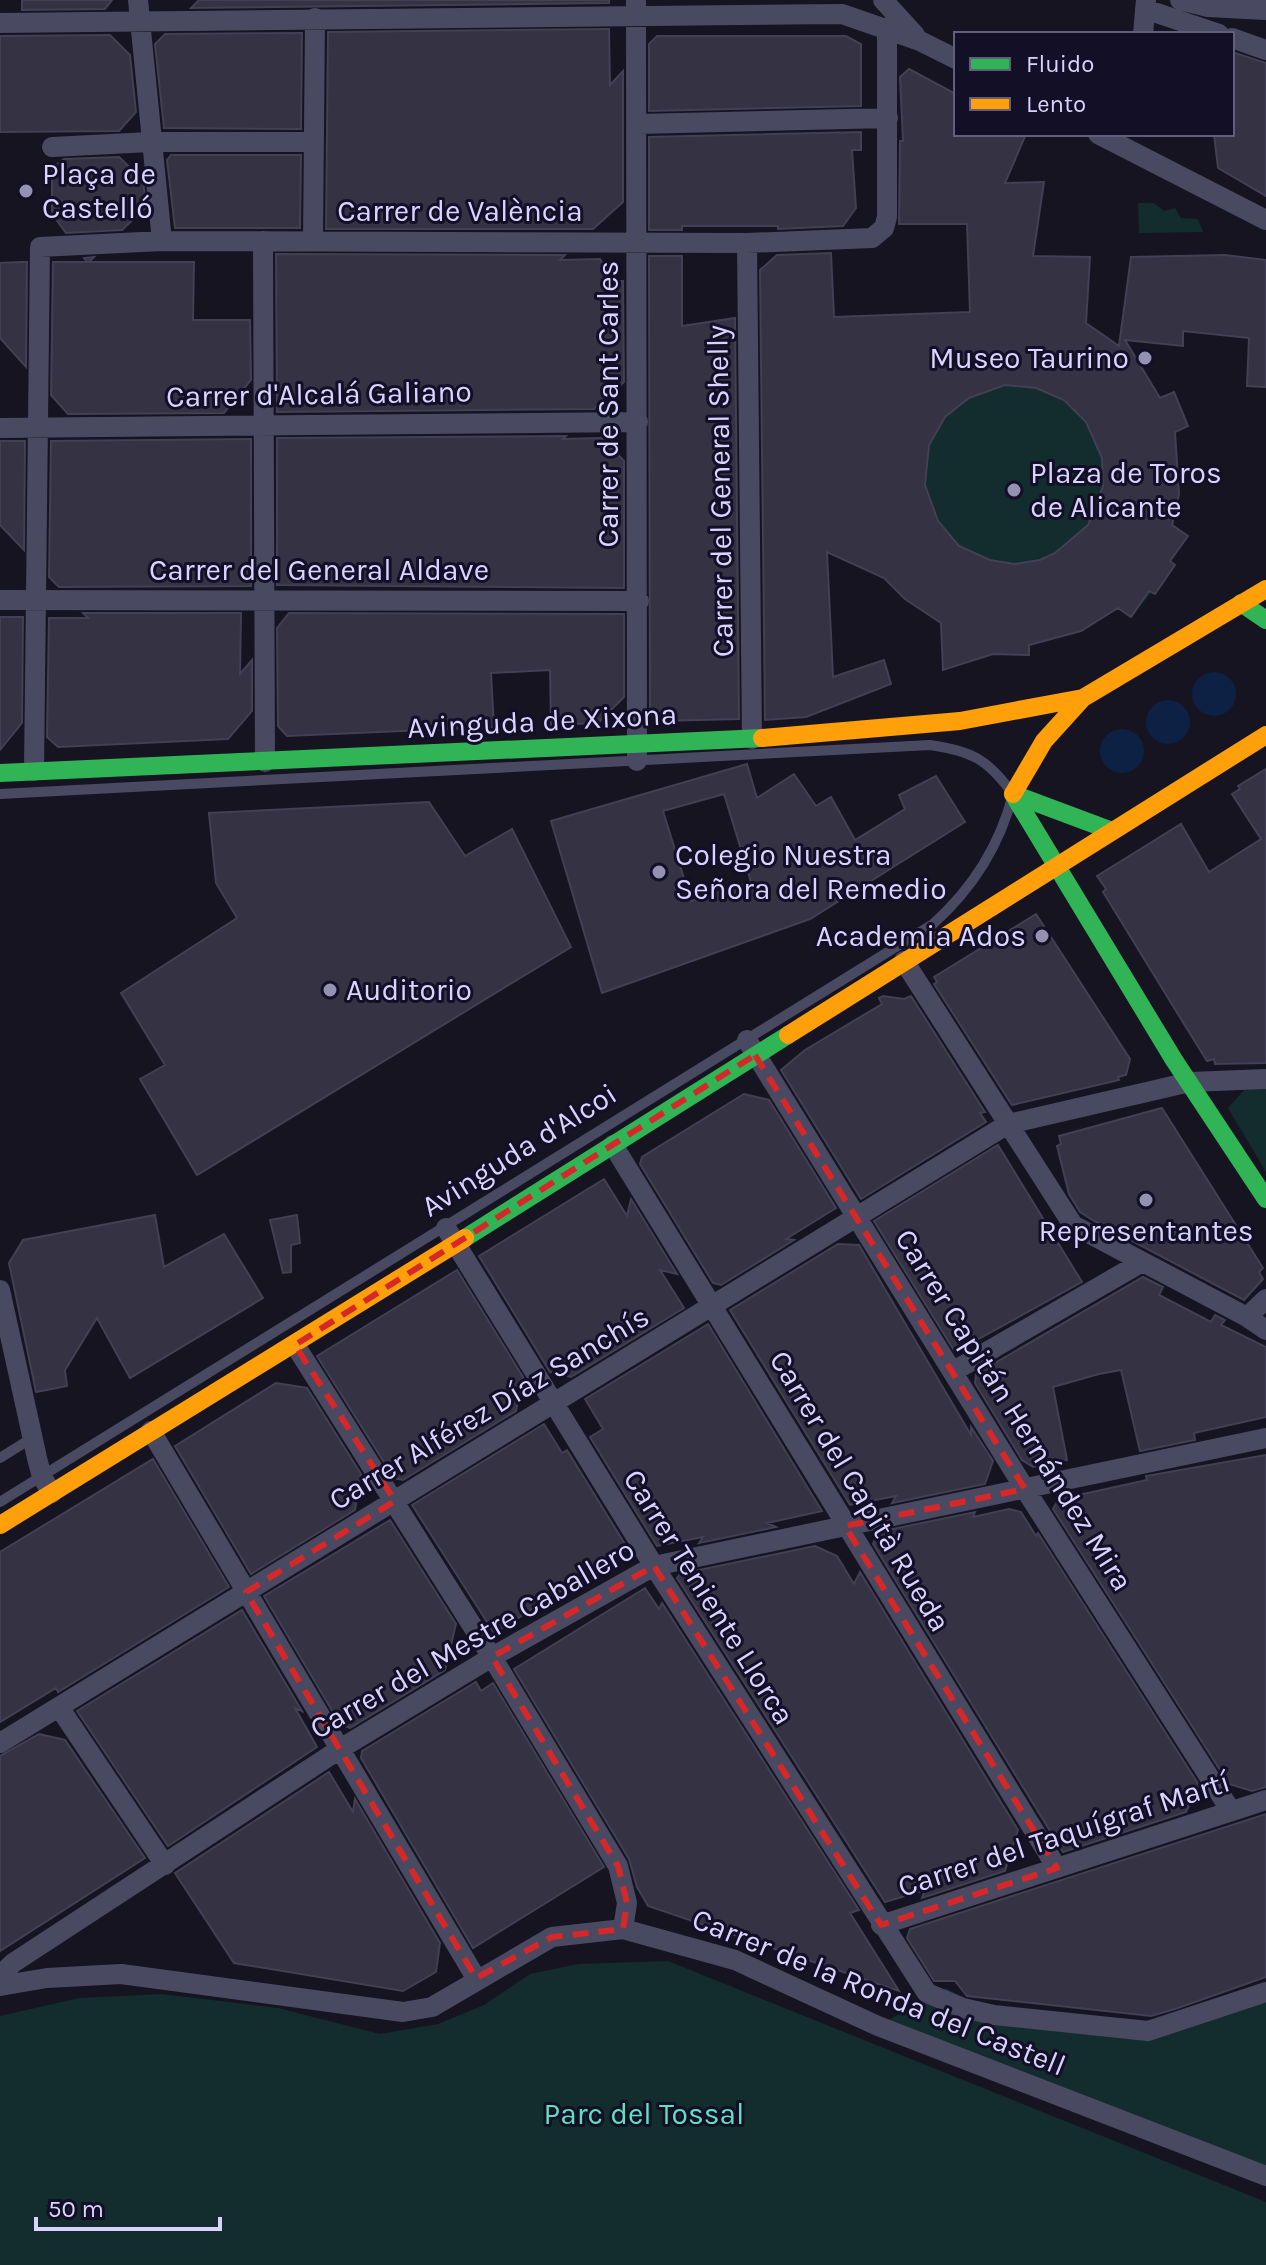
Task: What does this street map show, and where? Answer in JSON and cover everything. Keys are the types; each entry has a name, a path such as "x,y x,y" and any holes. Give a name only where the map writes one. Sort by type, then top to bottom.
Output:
{"main road":[{"path":"1013,794 1044,741 1083,698 1266,589"},
{"path":"1241,603 1266,620"},
{"name":"Avinguda de Xixona","path":"0,773 638,752 960,721 1083,698"},
{"name":"Avinguda d'Alcoi","path":"0,1525 47,1485 151,1431 295,1345 450,1236 613,1145 751,1048 904,961 1266,735"},
{"path":"1034,761 1036,785 1045,805"},
{"path":"1013,794 1112,831"},
{"path":"1013,794 1190,1082 1266,1199"}],"street":[{"path":"883,0 920,41"},
{"path":"1180,0 1208,7 1266,10"},
{"path":"1143,32 1146,5 1214,32"},
{"path":"0,23 139,10 315,18 636,8 848,7 954,58"},
{"name":"Carrer de Sant Carles","path":"636,8 638,752"},
{"path":"139,10 162,241"},
{"path":"313,241 315,18"},
{"path":"637,124 888,118 887,27"},
{"path":"1234,39 1266,50"},
{"name":"Carrer de València","path":"38,428 40,247 162,241 637,240 747,243 865,240 879,234 887,217 888,118"},
{"path":"1106,136 1134,143 1266,220"},
{"path":"52,147 150,142 314,142"},
{"path":"263,241 265,762"},
{"name":"Carrer del General Shelly","path":"747,243 752,739"},
{"name":"Carrer d'Alcalá Galiano","path":"0,428 263,423 638,422"},
{"path":"34,771 38,428"},
{"name":"Carrer del General Aldave","path":"0,600 639,601"},
{"path":"904,961 1073,1225 1266,1330"},
{"name":"Carrer Capitán Hernández Mira","path":"751,1048 1025,1489 1231,1811"},
{"name":"Carrer Alférez Díaz Sanchís","path":"0,1743 1008,1124 1190,1082 1266,1079"},
{"name":"Carrer del Capità Rueda","path":"613,1145 1057,1868"},
{"name":"Carrer Teniente Llorca","path":"450,1236 552,1405 927,1993 963,2008 994,2015 1148,2031 1266,1992"},
{"path":"954,1371 1142,1262"},
{"path":"0,1290 33,1438 47,1485"},
{"path":"1247,1317 1266,1299"},
{"path":"295,1345 492,1657 618,1866 627,1903 623,1929"},
{"path":"151,1431 476,1978"},
{"name":"Carrer del Mestre Caballero","path":"0,1976 13,1963 340,1749 492,1657 654,1566 1266,1438"},
{"path":"59,1707 165,1865"},
{"name":"Carrer del Taquígraf Martí","path":"881,1925 1266,1800"},
{"name":"Carrer de la Ronda del Castell","path":"0,1986 47,1978 121,1974 403,2012 432,2007 476,1978 552,1937 623,1929 735,1960 878,2026 1266,2176"}],"lane":[{"name":"Avinguda de Xixona","path":"0,794 638,752 930,745 956,749 976,757 994,768 1013,794"},
{"name":"Avinguda d'Alcoi","path":"0,1502 47,1485 450,1236 751,1048 933,924 957,903 997,841 1013,794"},
{"path":"0,1458 33,1438"}],"highlighted area":[{"path":"755,1055 1025,1489 845,1526 1057,1868 881,1925 654,1566 492,1657 618,1866 627,1903 623,1929 552,1937 476,1978 246,1592 395,1501 295,1345"}],"green space":[{"path":"1138,203 1154,203 1164,211 1175,208 1181,218 1198,219 1203,232 1139,233"},
{"name":"Plaza de Toros de Alicante","path":"1122,349 1144,372 1160,397 1174,392 1188,426 1175,432 1179,494 1173,524 1188,536 1171,561 1175,565 1131,617 1115,606 1029,640 1029,655 993,654 943,670 941,623 905,599 884,578 856,421"},
{"path":"1266,1089 1266,1172 1228,1108 1244,1090"},
{"name":"Parc del Tossal","path":"668,1961 1266,2202 1266,2265 0,2265 0,2016 79,1998 162,1994 278,2008 380,2034 438,2024 484,2005 530,1974 578,1964"},
{"path":"946,1988 994,2015 1148,2031 1266,1992 1266,2176 878,2026"}],"water":[{"path":"1214,672 1230,678 1236,694 1230,710 1214,716 1198,710 1192,694 1198,678"},
{"path":"1168,700 1184,706 1190,722 1184,738 1168,744 1152,738 1146,722 1152,706"},
{"path":"1122,729 1138,735 1144,751 1138,767 1122,773 1106,767 1100,751 1106,735"}],"building":[{"path":"22,0 112,0 105,9 22,10"},
{"path":"199,0 609,0 609,3 191,8"},
{"path":"609,29 610,85 623,71 623,202 593,229 326,229 328,32"},
{"path":"302,33 301,129 164,128 155,44 165,34"},
{"path":"110,35 130,55 136,112 119,131 0,132 0,36"},
{"path":"657,36 846,36 861,44 861,106 649,111 649,44"},
{"path":"1234,53 1266,63 1266,196 1218,168 1214,136 1234,136"},
{"path":"909,69 954,93 954,136 1025,136 1005,183 1044,182 1033,256 1090,257 1086,323 1119,346 1131,257 1225,255 1266,260 1266,387 1247,386 1249,338 1183,331 1183,346 1125,340 1160,398 1174,392 1188,426 1175,432 1179,494 1172,525 1188,536 1170,561 1175,565 1155,594 1149,591 1131,617 1118,608 1081,631 1029,645 1029,655 993,654 943,670 941,623 905,599 884,578 827,552 833,677 884,660 891,684 806,717 765,720 760,270 777,255 831,253 834,317 970,312 967,224 899,224 900,141 903,141 900,77","holes":["1005,385 1036,388 1064,400 1086,422 1102,458 1103,486 1088,525 1055,553 1040,560 1014,564 990,560 959,546 938,521 925,485 929,445 945,417 969,398"]},
{"path":"861,132 861,150 852,150 856,208 843,226 778,229 778,226 682,226 682,230 649,230 649,137"},
{"path":"171,155 301,155 300,228 175,228 167,160"},
{"path":"119,157 143,180 146,207 122,230 66,233 52,214 52,168 64,159"},
{"path":"276,254 565,255 560,260 600,259 614,281 623,281 624,382 594,409 277,412"},
{"path":"649,256 682,256 682,326 735,318 739,719 658,721 650,713"},
{"path":"94,257 89,262 194,262 193,320 250,320 251,380 224,413 68,414 51,395 53,262 87,262 84,258"},
{"path":"27,262 26,367 0,338 0,263"},
{"path":"566,436 563,439 602,438 624,461 624,588 277,585 277,438"},
{"path":"251,439 251,586 59,587 49,577 51,441"},
{"path":"0,441 25,441 24,550 0,525"},
{"path":"83,613 241,613 240,674 252,660 252,711 228,739 58,747 47,737 49,618 88,618"},
{"path":"289,613 624,614 624,697 598,723 551,725 550,670 491,673 494,727 287,736 278,726 277,628"},
{"path":"0,617 23,617 22,723 0,750"},
{"path":"747,764 757,798 794,774 816,806 831,797 855,840 905,809 899,795 936,776 965,822 810,919 602,993 551,821","holes":["724,794 751,882 691,901 663,811"]},
{"path":"1266,769 1266,1063 1215,1064 1214,1059 1207,1061 1103,892 1106,889 1097,876 1181,824 1209,872 1261,839 1232,794 1240,789 1238,786"},
{"path":"429,802 465,856 512,829 571,947 197,1175 140,1079 165,1065 121,993 237,918 216,883 209,813"},
{"path":"1036,914 1130,1059 1126,1075 1118,1077 1119,1080 1012,1105 934,984 937,982 934,977"},
{"path":"911,996 985,1112 980,1113 986,1122 861,1199 781,1070 805,1050 882,1004 879,998 904,999"},
{"path":"744,1094 769,1100 836,1208 786,1239 794,1240 721,1285 713,1283 640,1164 642,1157"},
{"name":"Representantes","path":"1162,1108 1263,1268 1259,1272 1263,1279 1244,1300 1094,1221 1080,1212 1069,1194 1057,1146 1061,1144 1059,1136"},
{"path":"998,1145 1082,1282 955,1352 874,1221"},
{"path":"604,1179 627,1216 631,1199 677,1274 660,1270 684,1308 571,1377 550,1372 479,1256"},
{"path":"155,1215 164,1267 224,1234 263,1298 130,1378 97,1318 65,1370 67,1386 36,1392 9,1263 23,1240"},
{"path":"297,1215 300,1243 291,1245 291,1272 283,1273 270,1220"},
{"path":"838,1244 859,1245 971,1435 971,1427 993,1461 985,1484 892,1503 896,1496 850,1505 730,1310"},
{"path":"457,1270 523,1377 516,1411 403,1480 394,1478 317,1356"},
{"path":"1143,1277 1163,1287 1159,1295 1211,1322 1215,1315 1225,1320 1221,1325 1266,1347 1266,1417 1194,1433 1195,1440 1140,1451 1121,1370 1099,1374 1053,1387 1067,1460 1033,1467 1022,1460 975,1383 976,1374"},
{"path":"708,1324 822,1511 767,1523 776,1527 699,1543 703,1537 657,1546 590,1437 603,1429 585,1399"},
{"path":"276,1383 307,1388 361,1474 355,1510 251,1574 175,1446"},
{"path":"544,1424 562,1453 567,1450 628,1549 494,1633 412,1505"},
{"path":"1266,1455 1266,1787 1252,1791 1229,1784 1053,1509 1062,1494 1073,1492 1074,1496 1147,1480 1146,1476"},
{"path":"153,1459 229,1587 58,1692 56,1688 0,1722 0,1552"},
{"path":"1009,1509 1021,1512 1036,1536 1038,1533 1199,1785 1186,1812 1063,1852 873,1544 878,1532 975,1512 973,1517"},
{"path":"390,1520 456,1624 445,1670 350,1728 340,1724 264,1596"},
{"path":"815,1546 837,1556 854,1584 860,1572 1018,1830 1005,1871 922,1898 925,1890 885,1902 677,1578 680,1574"},
{"path":"645,1588 659,1609 662,1603 859,1910 850,1913 899,1991 648,1906 637,1887 629,1859 514,1669"},
{"path":"242,1610 302,1711 295,1708 317,1747 168,1846 77,1711"},
{"path":"476,1682 481,1691 493,1683 604,1867 473,1948 361,1758 362,1751"},
{"path":"39,1734 65,1740 145,1858 0,1951 0,1756"},
{"path":"329,1772 353,1812 355,1799 440,1943 436,1972 403,1991 234,1963 175,1873"},
{"path":"1266,1814 1266,1977 1175,2009 1151,2016 967,1996 955,1981 934,1981 907,1938 910,1929"}],"traffic: fast":[{"path":"1241,603 1266,620"},
{"path":"0,773 762,738"},
{"path":"1013,794 1174,1060 1266,1199"},
{"path":"1013,794 1112,831"},
{"path":"465,1238 788,1035"}],"traffic: slow":[{"path":"1013,794 1044,741 1083,698 1266,589"},
{"path":"762,738 960,721 1083,698"},
{"path":"788,1035 1266,735"},
{"path":"0,1525 465,1238"}],"place":[{"name":"Plaça de Castelló","path":"26,191"},
{"name":"Museo Taurino","path":"1145,358"},
{"name":"Plaza de Toros de Alicante","path":"1014,490"},
{"name":"Colegio Nuestra Señora del Remedio","path":"659,872"},
{"name":"Academia Ados","path":"1042,936"},
{"name":"Auditorio","path":"330,990"},
{"name":"Representantes","path":"1146,1200"}]}
